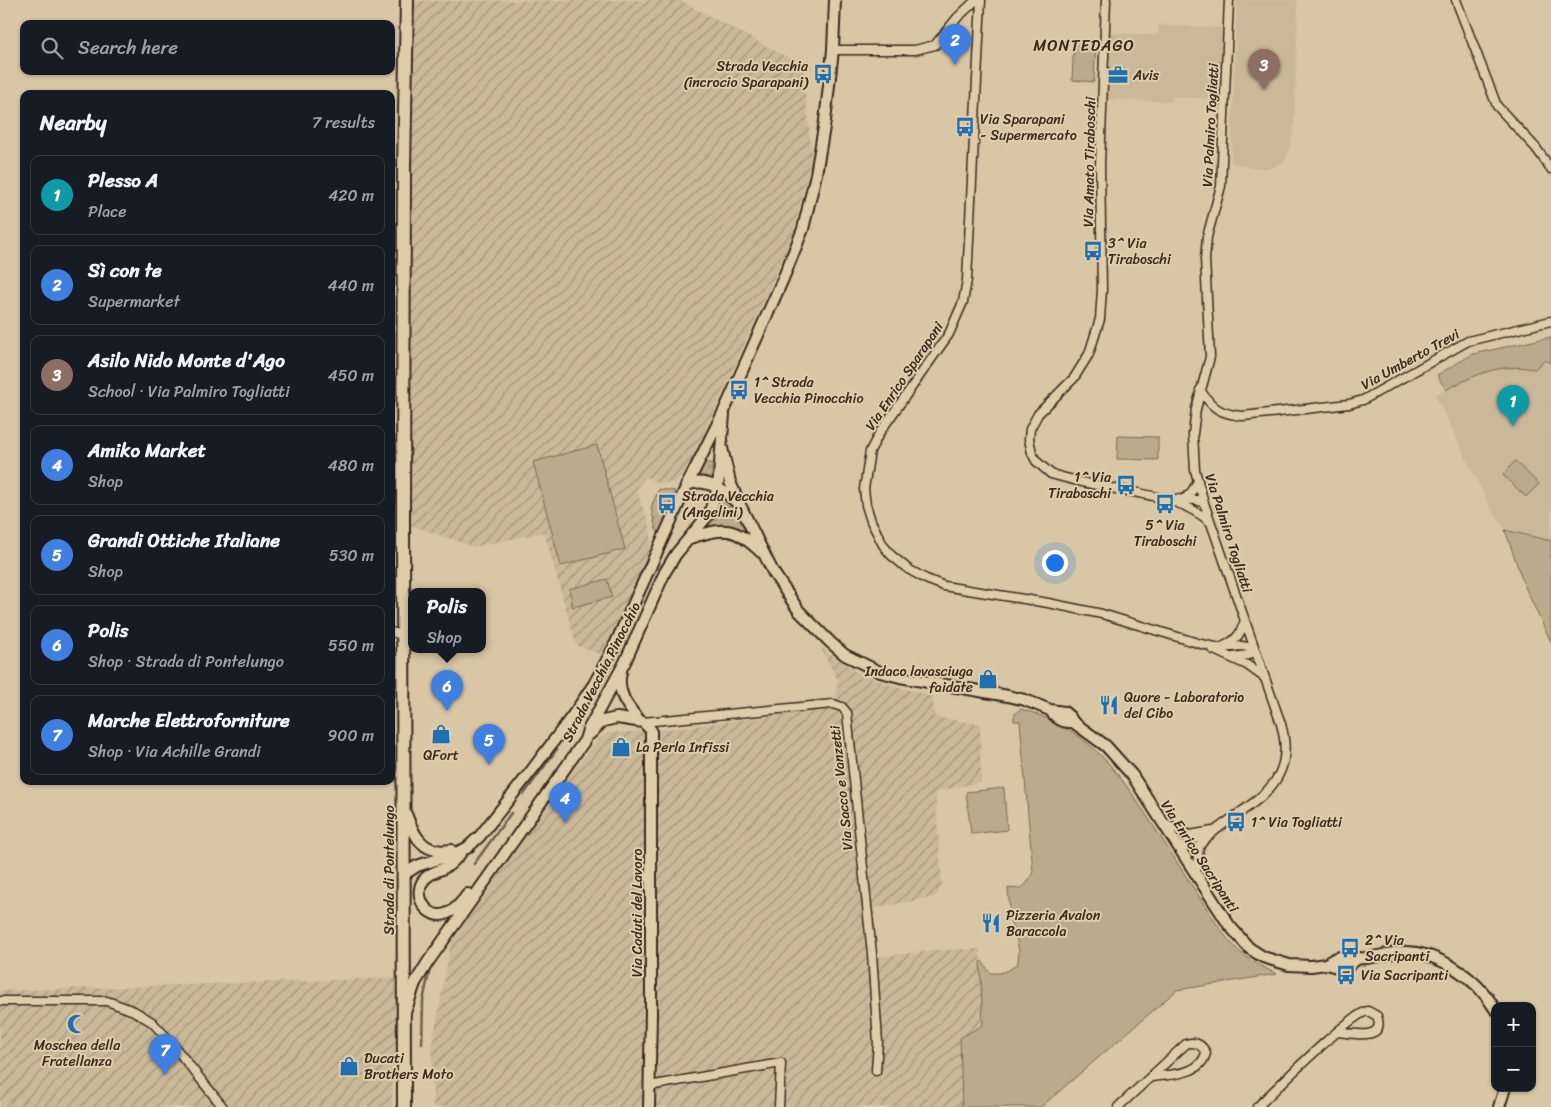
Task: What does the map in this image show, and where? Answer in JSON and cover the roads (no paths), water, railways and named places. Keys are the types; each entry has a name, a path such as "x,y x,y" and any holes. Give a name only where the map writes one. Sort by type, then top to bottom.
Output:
{"main road":[{"name":"Strada di Pontelungo","path":"404,1107 404,810 397,633 407,0"}],"street":[{"name":"Strada Vecchia Pinocchio","path":"404,875 417,866 467,848 480,836 576,711 594,684 614,647 687,485 725,409 783,279 802,229 816,174 825,121 833,50 835,0"},
{"path":"833,50 915,50 935,45 957,18 976,0"},
{"name":"Via Enrico Sparapani","path":"981,0 967,280 963,302 949,334 880,432 870,451 864,489 866,505 876,534 891,555 908,569 944,586 1102,614 1220,648 1242,646 1254,648"},
{"name":"Via Amato Tiraboschi","path":"1106,0 1100,165 1102,289 1100,318 1090,354 1074,378 1033,422 1029,439 1036,461 1051,474 1190,507 1211,523"},
{"name":"Via Palmiro Togliatti","path":"1181,850 1215,830 1268,791 1280,774 1286,750 1285,738 1204,503 1193,454 1196,409 1210,357 1205,258 1207,237 1221,186 1229,0"},
{"path":"1456,0 1497,106 1536,148 1551,169"},
{"name":"Via Umberto Trevi","path":"1200,390 1207,400 1219,411 1231,415 1243,416 1349,404 1363,400 1468,341 1551,321"},
{"name":"Strada Vecchia Pinocchio","path":"404,1015 415,984 428,962 585,740 588,730 624,662 665,572 676,554 709,514 718,488 725,409"},
{"name":"Via Enrico Sacripanti","path":"722,448 730,482 773,572 799,611 831,643 845,655 880,672 1025,700 1050,710 1059,719 1073,722 1106,746 1132,775 1229,925 1249,948 1263,956 1289,965 1311,966 1326,964 1335,958 1346,956 1357,959 1401,952 1425,956 1459,970 1476,984 1491,1002"},
{"path":"1184,499 1198,481"},
{"path":"687,485 700,482 718,488"},
{"name":"Via Enrico Sacripanti","path":"718,488 741,508"},
{"name":"Via Amato Tiraboschi","path":"1167,500 1197,500 1204,503"},
{"path":"1190,507 1204,503"},
{"name":"Via Enrico Sacripanti","path":"690,538 723,529 746,539 766,556"},
{"path":"1220,648 1233,642 1240,634 1245,620"},
{"name":"Via Enrico Sparapani","path":"1201,644 1247,665 1265,678"},
{"path":"1228,657 1249,655 1254,648"},
{"path":"624,662 619,680 620,691 628,707 641,721"},
{"name":"Via Sacco e Vanzetti","path":"585,740 602,721 617,718 641,721 832,704 842,706 847,713 872,954 878,1042 876,1071"},
{"name":"Via Caduti del Lavoro","path":"641,721 651,730 651,1014 649,1107"},
{"path":"404,810 418,840 428,847 441,852 467,848"},
{"path":"1163,822 1190,835 1204,836 1199,847 1196,874"},
{"path":"467,848 448,865 430,874 423,881 419,895 421,901 433,914 448,913 458,906 472,888 486,879"},
{"path":"0,1001 107,1001 134,1011 152,1022 169,1040 223,1107"},
{"path":"1257,1107 1338,1032 1363,1012 1373,1013 1379,1020 1372,1033 1366,1035 1338,1032"},
{"path":"1118,1107 1186,1044 1198,1043 1204,1048 1206,1053 1205,1060 1190,1071 1151,1077"},
{"path":"649,1086 781,1063 779,1107"},
{"path":"1499,1107 1504,1092"}],"waterway":[{"path":"524,794 557,749"},
{"path":"474,864 511,813"},
{"path":"422,1044 423,1001 430,968"}],"place":[{"name":"Sì con te","path":"955,65"},
{"name":"Strada Vecchia (incrocio Sparapani)","path":"823,74"},
{"name":"Avis","path":"1118,75"},
{"name":"Asilo Nido Monte d'Ago","path":"1264,90"},
{"name":"Via Sparapani - Supermercato","path":"965,127"},
{"name":"3^ Via Tiraboschi","path":"1093,251"},
{"name":"1^ Strada Vecchia Pinocchio","path":"739,390"},
{"name":"Plesso A","path":"1513,426"},
{"name":"1^ Via Tiraboschi","path":"1126,485"},
{"name":"Strada Vecchia (Angelini)","path":"667,504"},
{"name":"5^ Via Tiraboschi","path":"1165,504"},
{"name":"Indaco lavasciuga faidate","path":"988,679"},
{"name":"Quore - Laboratorio del Cibo","path":"1109,705"},
{"name":"Polis","path":"447,711"},
{"name":"QFort","path":"441,734"},
{"name":"La Perla Infissi","path":"621,747"},
{"name":"Grandi Ottiche Italiane","path":"489,765"},
{"name":"1^ Via Togliatti","path":"1236,822"},
{"name":"Amiko Market","path":"565,823"},
{"name":"Pizzeria Avalon Baraccola","path":"991,923"},
{"name":"2^ Via Sacripanti","path":"1350,948"},
{"name":"Via Sacripanti","path":"1346,975"},
{"name":"Moschea della Fratellanza","path":"77,1024"},
{"name":"Ducati Brothers Moto","path":"349,1066"},
{"name":"Marche Elettroforniture","path":"165,1075"}],"district":[{"name":"MONTEDAGO","path":"1084,45"}]}
